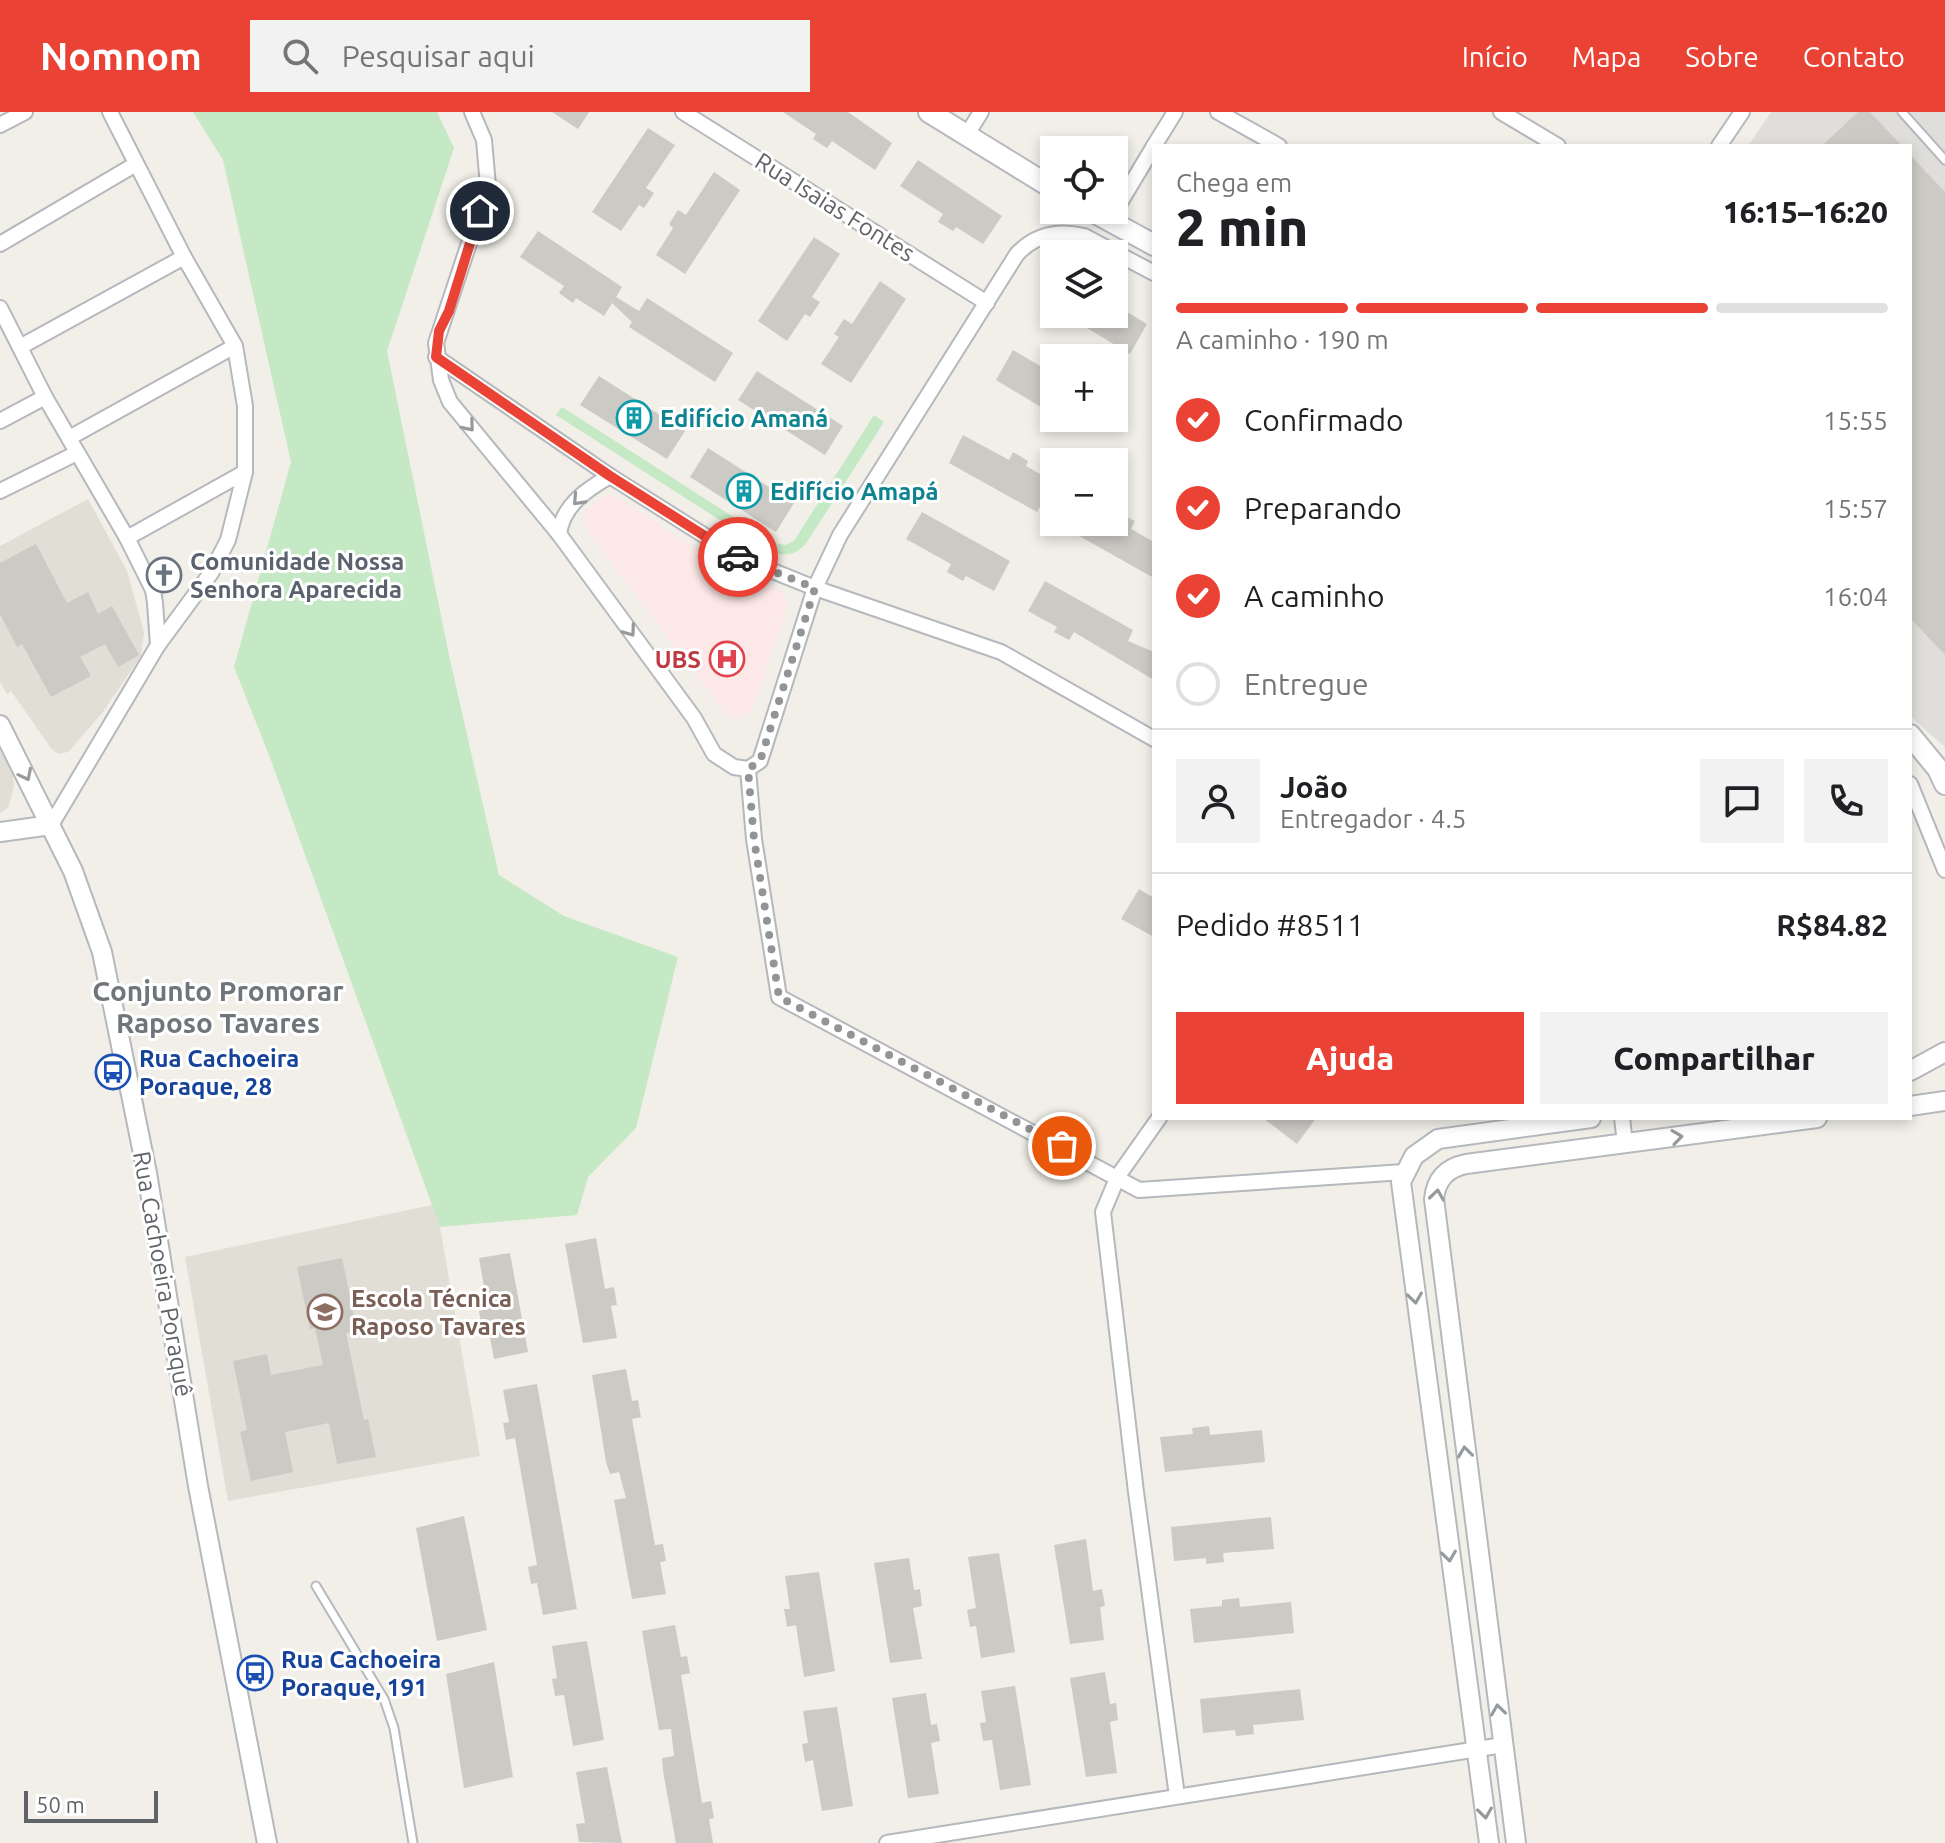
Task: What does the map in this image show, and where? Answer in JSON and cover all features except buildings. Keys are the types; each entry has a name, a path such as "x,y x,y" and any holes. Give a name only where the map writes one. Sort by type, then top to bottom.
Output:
{"main road":[{"path":"929,112 1040,181"},
{"path":"1115,224 1152,244"},
{"path":"1912,737 1938,769 1945,784"}],"street":[{"path":"0,125 25,112"},
{"path":"0,832 51,825 158,645 211,573 228,540 245,472 245,406 235,346 184,257 110,112"},
{"path":"472,112 484,140 488,186 449,311 439,331 436,357 450,402 559,534 694,718 714,754 734,767 748,769 760,761 815,588 840,535 1027,243 1051,234 1084,236 1152,272"},
{"name":"Rua Isaias Fontes","path":"683,112 987,303"},
{"path":"966,136 981,112"},
{"path":"1155,144 1175,112"},
{"path":"1218,112 1275,144"},
{"path":"1501,112 1555,144"},
{"path":"1720,144 1742,112"},
{"path":"1128,189 1152,149"},
{"path":"0,244 136,164"},
{"path":"20,347 184,257"},
{"path":"0,308 45,397 127,538 153,590 158,645"},
{"path":"69,438 235,346"},
{"path":"436,357 610,476 740,558 815,588 1001,652 1152,738"},
{"path":"0,421 45,397"},
{"path":"0,491 77,453"},
{"path":"127,538 245,472"},
{"path":"559,534 568,510 583,492 610,476"},
{"name":"Rua Cachoeira Poraquê","path":"0,725 73,871 102,952 147,1173 198,1486 267,1843"},
{"path":"748,769 754,839 779,997 1118,1176 1139,1190 1404,1172"},
{"path":"1912,788 1945,870"},
{"path":"1912,1070 1945,1052"},
{"path":"1912,1106 1945,1101"},
{"path":"1158,1120 1118,1176 1103,1212 1136,1492 1177,1796"},
{"path":"1489,1843 1401,1191 1404,1172 1414,1156 1438,1139 1576,1120"},
{"path":"1622,1120 1625,1143"},
{"path":"1516,1843 1481,1590 1435,1191 1441,1178 1456,1166 1802,1120"},
{"path":"1454,1595 1481,1590"},
{"path":"887,1843 1503,1745"}],"lane":[{"path":"1902,112 1945,160"},
{"path":"316,1586 384,1699 394,1728 413,1843"}],"shaded area":[{"path":"1771,112 1945,112 1945,747 1912,718 1912,144 1749,144"},
{"name":"UBS","path":"606,495 615,496 738,576 776,587 783,594 788,606 751,713 736,719 728,717 587,530 583,522 585,511"},
{"path":"88,499 127,571 144,632 141,656 102,713 68,752 58,754 11,691 7,694 0,682 0,546"},
{"path":"0,750 13,775 14,787 8,808 0,813"},
{"name":"Escola Técnica Raposo Tavares","path":"432,1205 440,1227 480,1456 228,1501 185,1257"}],"green space":[{"path":"193,112 437,112 454,148 387,351 450,660 499,875 564,916 678,957 636,1128 588,1177 577,1215 440,1227 269,755 234,667 291,462 223,160"},
{"path":"562,407 774,543 785,545 794,541 874,415 884,422 807,542 794,553 779,554 768,551 556,415"}],"way so far":[{"path":"738,557 815,588 760,761 748,769 754,839 779,997 1062,1146"}],"place":[{"name":"Edifício Amaná","path":"634,418"},
{"name":"Edifício Amapá","path":"744,491"},
{"name":"Comunidade Nossa Senhora Aparecida","path":"164,575"},
{"name":"UBS","path":"727,659"},
{"name":"Rua Cachoeira Poraque, 28","path":"113,1072"},
{"name":"Escola Técnica Raposo Tavares","path":"325,1312"},
{"name":"Rua Cachoeira Poraque, 191","path":"255,1673"}],"district":[{"name":"Conjunto Promorar Raposo Tavares","path":"218,1006"}],"route":[{"path":"480,211 449,311 439,331 436,357 610,476 738,557"}]}
